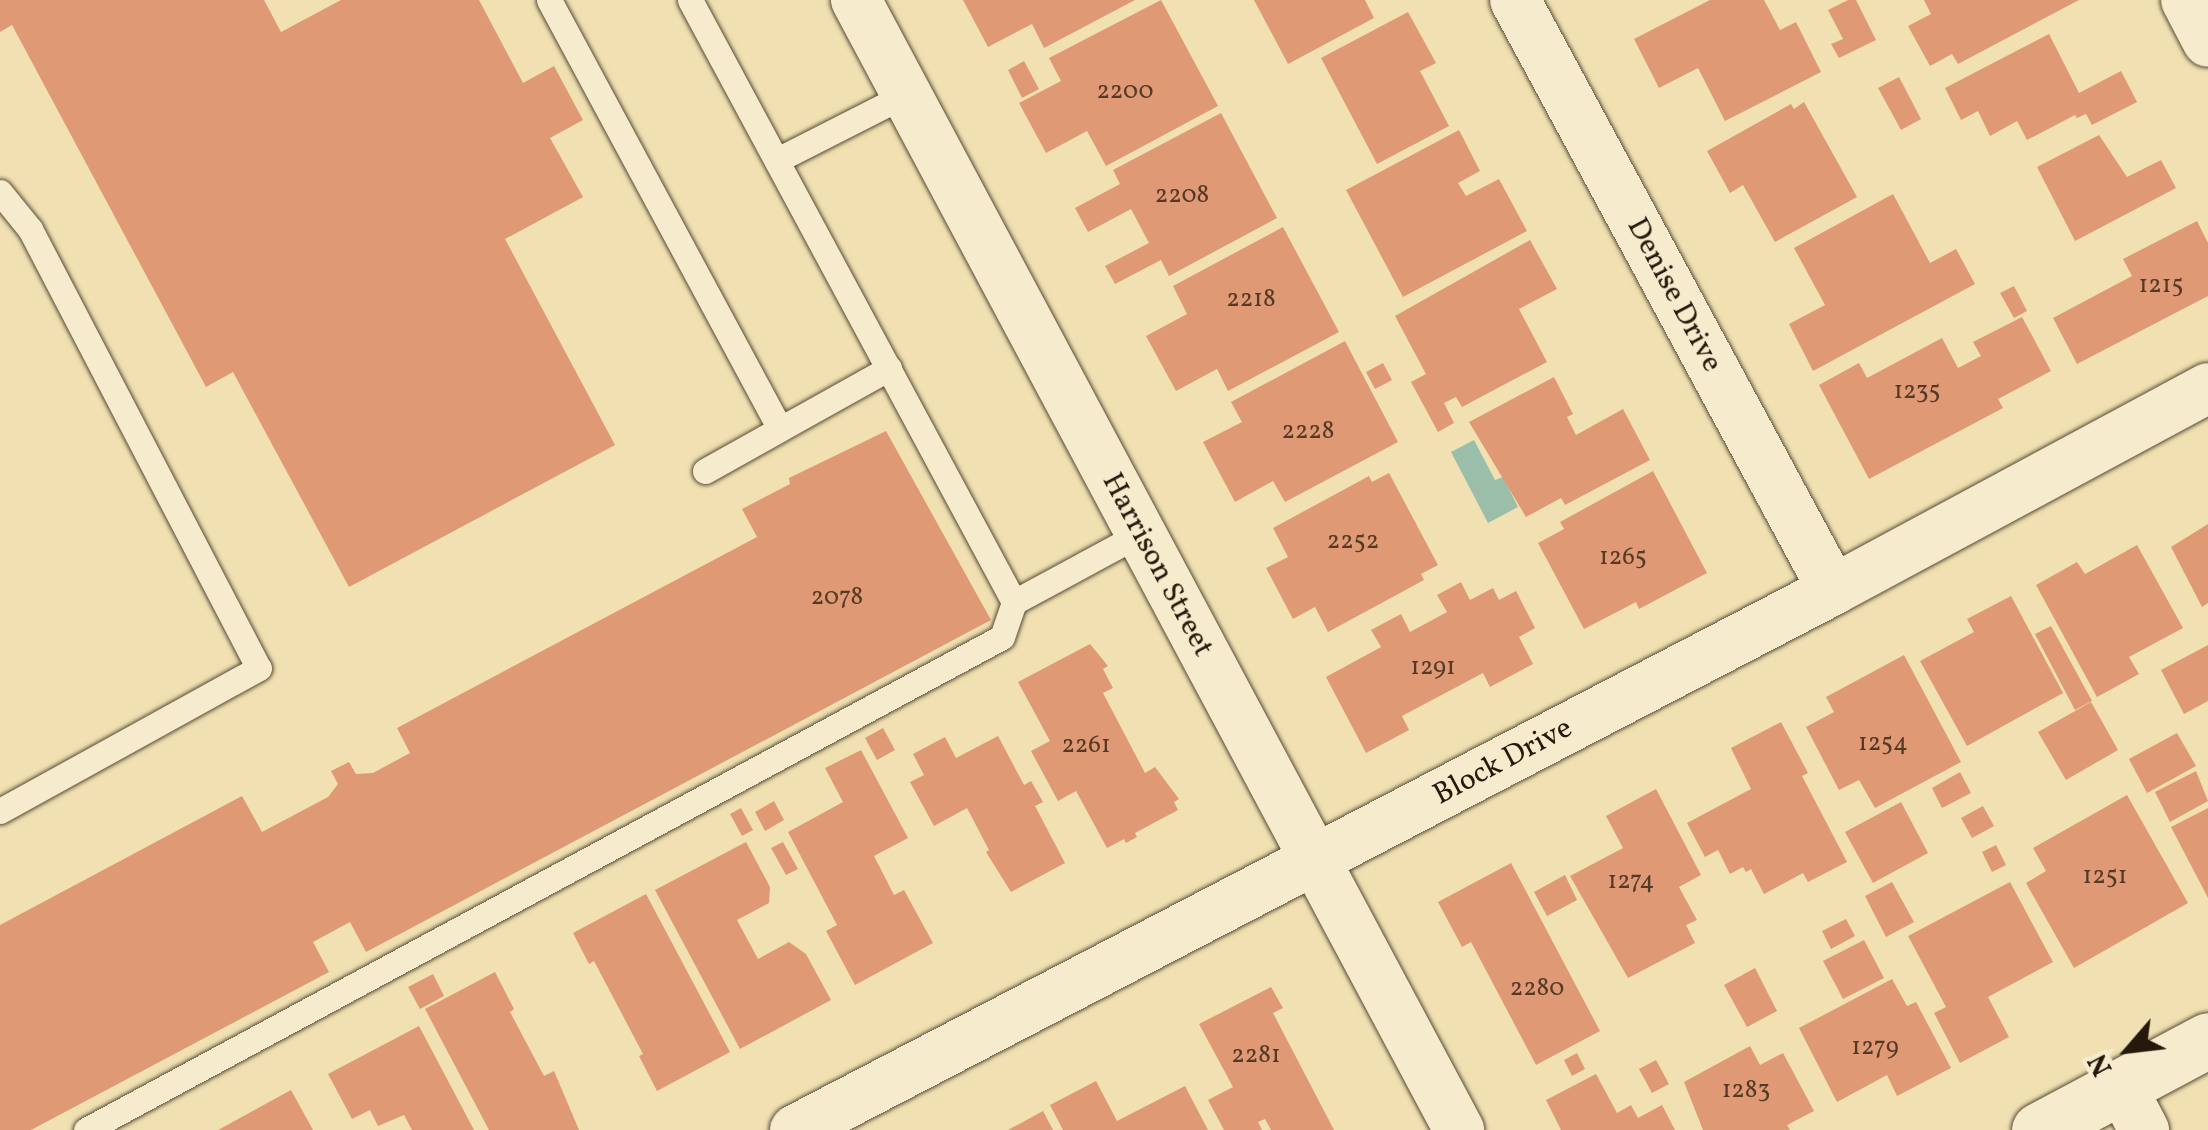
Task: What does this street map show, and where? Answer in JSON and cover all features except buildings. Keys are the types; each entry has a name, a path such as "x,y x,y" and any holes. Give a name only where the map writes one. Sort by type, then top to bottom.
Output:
{"street":[{"name":"Harrison Street","path":"856,0 1458,1130"},
{"name":"Denise Drive","path":"1515,0 1834,590"},
{"path":"2186,0 2208,42"},
{"name":"Block Drive","path":"795,1130 1834,590 2208,388"},
{"path":"2039,1130 2132,1108 2208,1040"}],"lane":[{"path":"549,0 780,430"},
{"path":"690,0 1014,602"},
{"path":"778,160 906,94"},
{"path":"0,192 35,239 259,668 0,811"},
{"path":"705,472 889,368"},
{"path":"86,1130 1002,637 1014,602 1140,534"}],"shaded area":[{"path":"1474,440 1495,480 1503,477 1518,507 1488,523 1451,452"}]}
